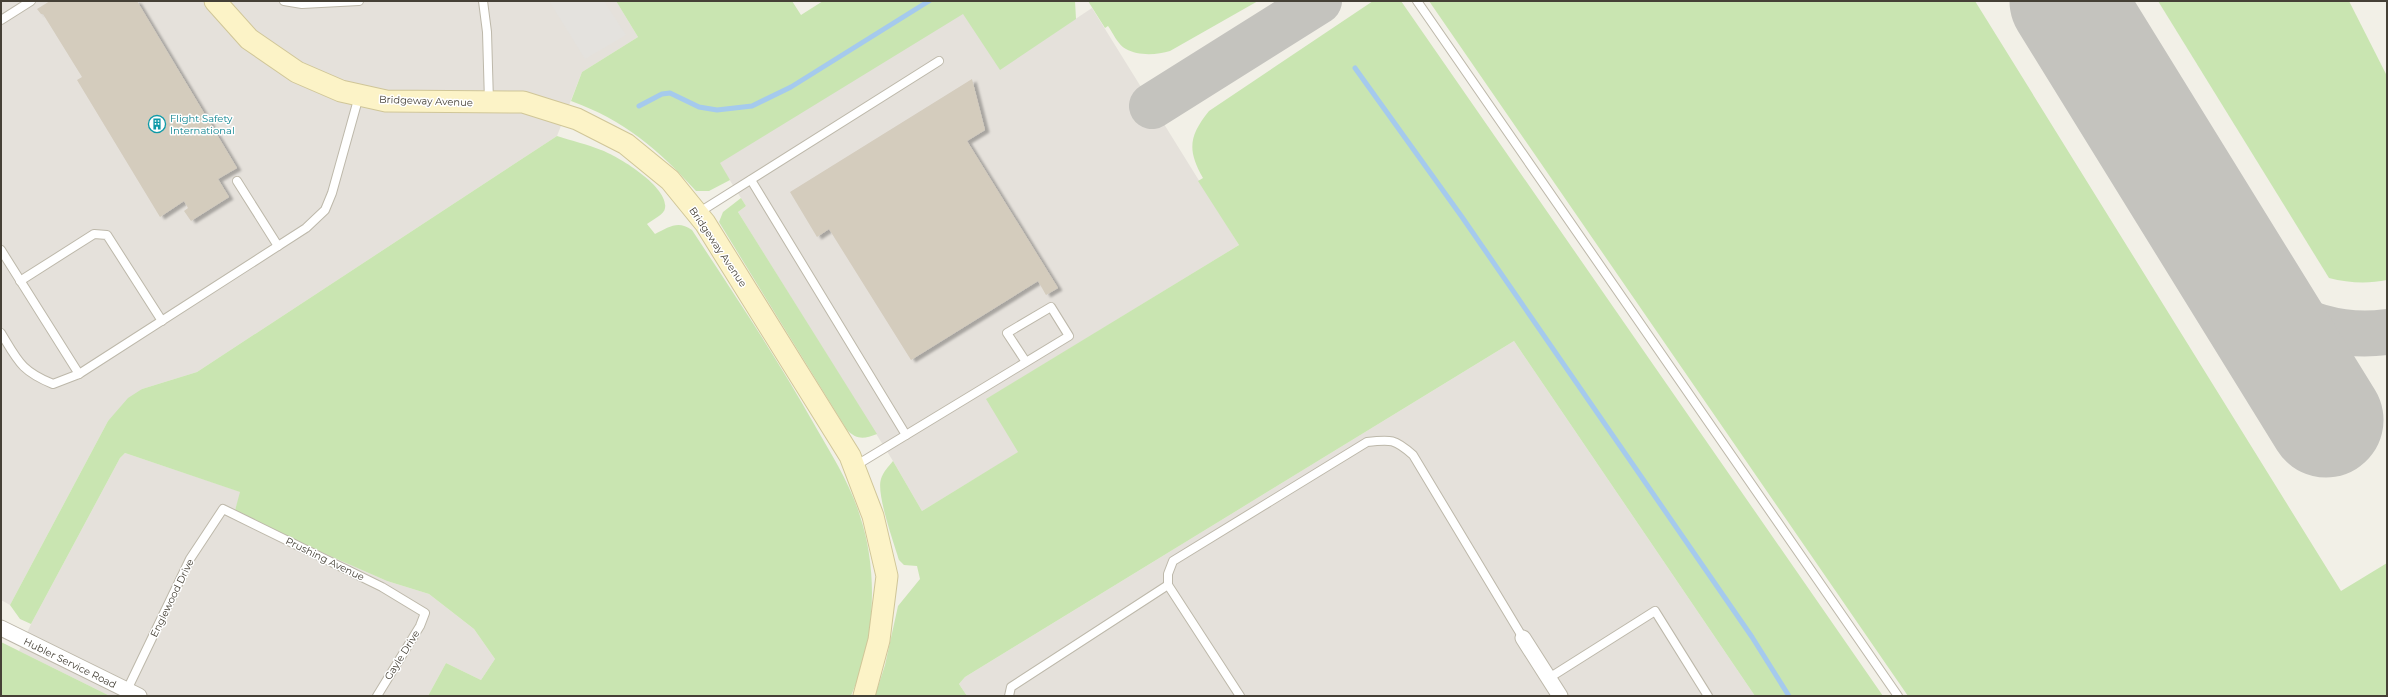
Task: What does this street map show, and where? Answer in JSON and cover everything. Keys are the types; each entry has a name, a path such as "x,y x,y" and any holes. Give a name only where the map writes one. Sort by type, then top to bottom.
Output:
{"street":[{"name":"Bridgeway Avenue","path":"214,1 249,39 297,72 341,91 386,101 523,102 577,119 626,144 670,180 697,214 850,456 873,516 886,576 879,640 864,696"},
{"name":"Hubler Service Road","path":"1,628 133,693"},
{"path":"1523,638 1560,696"}],"lane":[{"path":"1,20 31,1"},
{"path":"284,1 302,4 359,1"},
{"path":"483,1 487,32 489,102"},
{"path":"1417,1 1898,696"},
{"path":"697,214 939,61"},
{"path":"1,333 18,361 32,375 53,384 79,374 306,228 325,210 332,193 359,96"},
{"path":"751,180 906,435"},
{"path":"237,181 278,246"},
{"path":"20,281 94,234 107,235 162,321"},
{"path":"1,250 79,374"},
{"path":"854,467 1069,336 1051,307 1007,333 1026,362"},
{"path":"1240,696 1168,585 1168,574 1172,561 1367,442 1383,440 1398,442 1413,455 1523,638"},
{"name":"Prushing Avenue","path":"223,509 382,587 425,613"},
{"name":"Englewood Drive","path":"133,693 190,560 223,509"},
{"path":"1009,696 1011,687 1168,585"},
{"path":"1549,678 1654,611 1708,696"},
{"name":"Gayle Drive","path":"377,696 420,626 425,613"}],"shaded area":[{"path":"1,1 616,1 638,37 582,72 557,136 197,372 142,389 108,421 10,605 1,600"},
{"path":"549,1 604,1 626,35 585,59"},
{"path":"1092,8 1239,245 987,399 1019,452 922,511 893,461 738,212 746,206 719,163 963,13 1000,69"},
{"path":"1514,341 1755,696 967,696 959,684 965,677"},
{"path":"125,453 241,492 234,513 387,581 429,594 474,629 495,659 481,680 446,663 428,696 110,696 19,651 31,624 120,458"}],"green space":[{"path":"616,1 792,1 801,15 823,1 1075,1 1076,19 1000,70 963,14 720,163 730,180 709,191 696,191 668,162 640,138 608,117 571,101 582,72 638,37"},
{"path":"1088,1 1258,1 1170,51 1148,54 1136,53 1123,47 1108,26 1105,28"},
{"path":"1373,1 1401,1 1883,696 1755,696 1514,341 965,677 959,684 967,696 875,696 885,665 898,606 920,579 917,566 904,565 899,560 890,531 883,507 880,486 882,476 886,469 893,461 922,511 1018,452 986,399 1239,245 1198,181 1203,178 1194,159 1192,143 1197,128 1209,111"},
{"path":"1429,1 1975,1 2341,591 2387,563 2387,696 1908,696"},
{"path":"2158,1 2349,1 2387,76 2387,280 2358,282 2329,278"},
{"path":"557,136 609,153 641,173 659,191 664,200 665,208 661,215 647,224 655,234 669,227 678,225 682,225 692,230 770,350 840,469 860,516 866,538 872,584 872,607 865,653 851,696 428,696 446,663 481,680 495,659 474,629 429,594 387,581 234,514 240,492 125,453 120,458 31,624 20,619 10,605 108,421 128,398 142,389 197,372"},
{"path":"741,198 746,206 738,212 877,434 861,438 854,436 847,430 719,222 723,212"},
{"path":"1,642 110,696 1,696"}],"building":[{"name":"Flight Safety International","path":"50,1 137,1 237,168 218,179 229,197 191,221 184,211 188,208 184,201 160,217 77,80 82,77 43,14 41,14 37,9"},
{"path":"972,79 985,130 967,141 1058,288 1046,295 1038,281 911,360 829,229 817,237 790,192"}],"waterway":[{"path":"639,106 662,94 670,93 699,107 717,110 752,106 791,87 929,1"},
{"path":"1355,68 1462,217 1752,637 1789,696"}],"taxiway":[{"path":"1152,106 1319,1"},
{"path":"2235,272 2274,306 2305,322 2318,327 2345,332 2387,332"}],"runway":[{"path":"2067,1 2326,420"}],"place":[{"name":"Flight Safety International","path":"157,124"}]}
